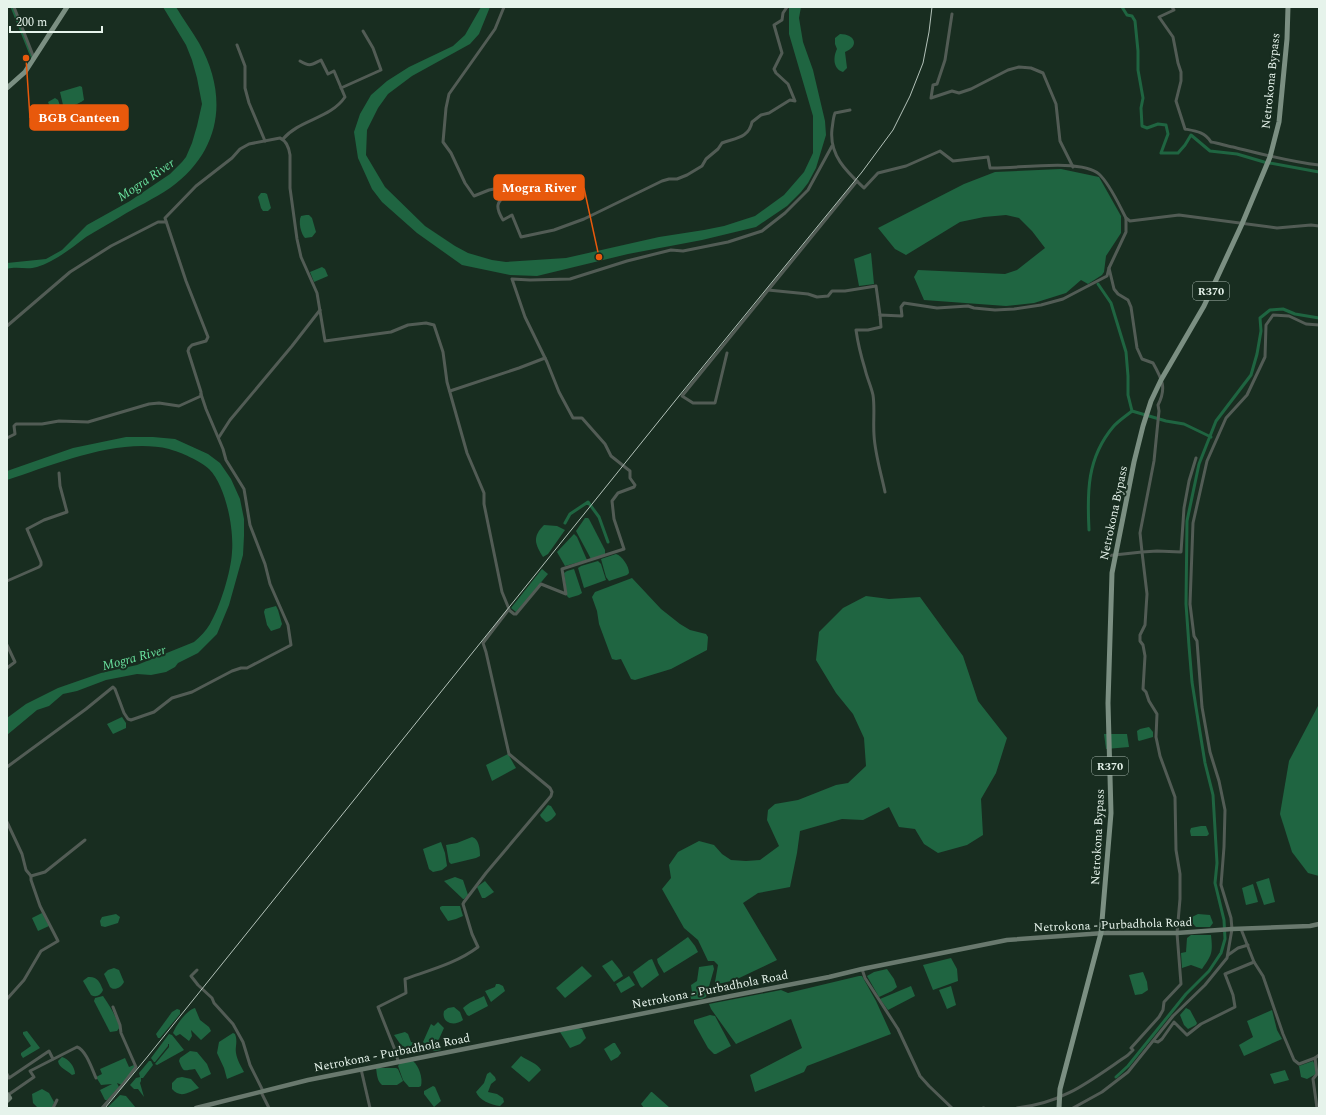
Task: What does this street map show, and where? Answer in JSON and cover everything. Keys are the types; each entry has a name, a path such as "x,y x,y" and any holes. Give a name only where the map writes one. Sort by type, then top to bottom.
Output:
{"main road":[{"path":"7,88 25,72 67,7"},
{"name":"Netrokona Bypass","path":"1242,224 1270,157 1279,122 1287,39 1288,7"},
{"name":"R370","path":"1161,380 1204,306 1242,224"},
{"name":"Netrokona Bypass","path":"1059,1108 1060,1089 1101,933 1111,813 1108,703 1112,573 1134,462 1144,422 1161,380"},
{"name":"Netrokona - Purbadhola Road","path":"196,1108 308,1080 361,1069 829,977 1007,940 1101,933 1177,933 1310,926 1319,924"},
{"path":"7,1101 10,1098 8,1095"}],"street":[{"path":"14,7 34,58"},
{"path":"504,7 495,29 449,94 446,108 443,142 451,153 465,183 474,196 489,190 504,187 508,193 500,200 498,205 499,214 503,220 512,215 521,237 554,230 584,220 662,181 677,179 687,175 702,166 706,159 718,149 722,143 744,136 751,130 752,122 761,115 769,113 790,100 795,101 788,84 776,73 774,69 775,64 782,53 774,25 782,20 783,13 787,7"},
{"path":"1172,7 1174,10 1159,17 1173,37 1181,72 1181,81 1176,101 1185,129 1207,135 1211,142 1270,157 1304,164 1319,165"},
{"path":"952,14 945,60 938,84 933,85 931,98 952,91 959,92 971,88 1019,66 1031,68 1043,73 1056,104 1060,141 1073,167"},
{"path":"341,88 381,70 373,48 363,31"},
{"path":"237,46 245,66 245,88 249,103 265,141"},
{"path":"283,139 288,132 298,126 337,107 345,97 334,71 328,74 321,60 310,66 307,66 300,61"},
{"path":"850,110 835,113 832,146 839,161 849,174 864,188 878,173 906,166 940,151 953,161 988,157 990,168 1046,166 1085,168 1098,173 1105,181 1126,218 1126,232 1109,268 1107,276 1063,299 1041,305 995,310 968,306 937,308 904,303 901,307 902,316 880,315"},
{"path":"7,767 113,687 126,718 131,720 154,712 172,698 192,692 232,671 247,668 291,645 288,624 270,584 265,564 250,525 244,489 226,460 219,437 206,409 188,351 192,345 206,341 208,337 186,282 165,218 196,186 232,158 240,149 249,144 277,138 283,139 287,145 290,155 290,188 301,257 317,293 324,340 326,341 391,332 408,325 426,323 434,325 443,352 447,382 467,452 484,493 484,507 502,592 508,610 516,614 542,584 566,594 562,569 624,549 614,519 612,501 618,493 636,485 630,478 629,470 611,456 605,444 582,418 573,418 558,392 512,279 530,280 570,278 671,250 683,251 728,242 762,231 785,213 808,190 832,146"},
{"path":"727,353 715,403 693,402 682,396 857,181"},
{"path":"1126,218 1130,220 1179,215 1277,228 1312,225 1319,226"},
{"path":"7,326 70,272 111,246 158,222 166,222"},
{"path":"1016,1108 1047,1103 1060,1098 1088,1083 1128,1055 1133,1050 1131,1048 1163,1010 1164,1002 1181,984 1177,933 1180,874 1176,850 1175,797 1160,756 1156,737 1157,714 1142,686 1144,683 1145,656 1143,645 1140,641 1140,635 1145,625 1147,594 1140,533 1154,461 1159,411 1158,405 1163,395 1161,380 1153,363 1142,360 1137,348 1131,307 1128,300 1118,294 1114,289 1109,268"},
{"path":"768,290 808,294 817,297 828,296 832,291 845,291 876,286 881,327 868,330 856,330 859,350 873,394 875,411 875,451 885,492"},
{"path":"219,437 230,420 320,310"},
{"path":"1227,958 1232,929 1231,918 1220,885 1224,847 1225,810 1219,781 1210,752 1202,707 1197,641 1194,636 1190,604 1193,523 1207,461 1226,418 1247,395 1265,357 1266,325 1273,315 1289,316 1306,324 1319,325"},
{"path":"450,391 545,358"},
{"path":"7,438 15,434 14,426 16,424 42,424 59,421 88,422 149,404 159,403 179,406 199,397 201,394"},
{"path":"1105,556 1157,551 1181,552 1184,508 1189,482 1196,458"},
{"path":"7,581 39,568 41,565 27,529 44,520 67,512 58,473"},
{"path":"398,1062 395,1050 378,1007 406,993 405,979 454,961 478,947 472,934 463,904 552,794 552,790 550,788 509,754 483,644 508,610"},
{"path":"7,645 15,662 7,668"},
{"path":"7,822 22,854 26,870 31,876 40,906 58,941 41,951 24,980 7,999"},
{"path":"31,876 45,872 85,840"},
{"path":"1241,929 1254,962 1263,976 1278,1021 1294,1060 1299,1064 1319,1055"},
{"path":"1073,1108 1102,1092 1128,1072 1173,1016 1205,985 1230,953 1238,948 1248,945"},
{"path":"1154,1041 1158,1042 1162,1039 1174,1022 1187,1035 1210,1019 1235,1006 1225,974 1254,962"},
{"path":"862,969 865,978 898,1029 920,1076 952,1108"},
{"path":"197,970 191,976 233,1024 243,1042 250,1065 269,1108"},
{"path":"102,1108 136,1067 121,1033 120,1025 113,1007"},
{"path":"8,1095 34,1077 30,1071 52,1058 78,1047 84,1053 96,1078"},
{"path":"7,1074 10,1078 49,1052 52,1058"},
{"path":"1315,1058 1317,1074 1313,1078 1317,1108"},
{"path":"361,1069 370,1108"},
{"path":"53,1108 57,1100"}],"shaded area":[{"path":"163,7 176,7 199,43 208,63 214,83 216,103 215,122 209,140 200,157 187,173 170,188 90,234 57,258 37,267 7,269 7,263 46,259 62,250 87,225 130,201 170,174 186,157 192,143 202,104 197,78 186,45"},
{"path":"481,7 490,7 479,34 470,44 412,76 388,94 378,108 367,130 366,155 385,187 425,226 468,253 492,260 506,262 566,258 659,237 724,226 755,216 784,195 804,172 813,153 813,116 789,34 789,7 801,7 799,18 803,42 813,70 825,121 826,135 816,168 808,183 787,206 756,227 702,240 628,254 537,276 510,275 462,265 417,233 382,202 372,189 358,158 354,132 360,114 371,95 387,81 409,67 453,46 465,35"},
{"path":"840,34 849,36 854,41 853,47 845,52 847,68 843,72 837,68 835,62 837,49 835,38"},
{"path":"80,86 82,87 84,100 71,106 63,105 60,92"},
{"path":"55,98 58,100 62,111 55,115 53,114 48,102"},
{"path":"1061,169 1099,177 1121,216 1121,233 1106,256 1104,272 1102,275 1088,284 1081,280 1066,293 1034,303 1006,306 924,300 914,277 918,270 1005,274 1017,270 1045,248 1032,231 1019,218 1006,215 984,217 960,222 906,255 895,249 878,228 964,184 995,172"},
{"path":"261,193 267,194 271,208 268,211 263,211 261,208 258,197"},
{"path":"309,215 312,218 316,232 312,237 305,238 301,231 300,221 301,216"},
{"path":"871,253 874,284 859,286 854,259"},
{"path":"322,267 325,269 328,276 314,282 310,272"},
{"path":"126,437 175,439 208,454 220,463 231,479 240,499 244,519 244,536 243,555 229,605 217,634 198,653 178,663 175,667 166,672 151,675 137,674 106,680 77,691 63,694 49,706 37,710 7,735 7,718 26,704 58,688 101,673 137,665 194,642 208,627 218,608 230,569 232,532 228,508 220,486 209,469 201,463 169,449 149,446 129,447 86,454 7,480 7,471 73,448"},
{"path":"585,518 589,519 605,550 605,554 591,559 576,531"},
{"path":"544,525 557,526 565,530 548,554 543,557 538,548 536,537"},
{"path":"574,534 577,537 587,560 565,566 557,552"},
{"path":"616,554 625,562 629,573 609,581 606,577 601,559"},
{"path":"598,561 601,564 606,580 584,588 578,568"},
{"path":"542,569 548,574 516,612 511,608"},
{"path":"574,569 582,593 569,598 567,596 564,573"},
{"path":"632,578 661,609 680,624 690,630 706,634 708,637 707,650 671,669 635,680 631,679 621,659 612,659 599,624 597,611 592,597 595,592"},
{"path":"866,596 889,599 920,597 963,656 978,701 1007,738 996,773 981,799 983,835 967,845 938,853 924,844 915,829 899,827 889,807 863,820 842,819 800,831 790,887 758,893 743,903 777,960 735,980 718,984 715,982 718,965 714,961 708,961 698,940 684,928 662,889 671,878 669,865 678,852 699,841 714,845 722,854 731,860 760,860 779,846 767,820 768,810 775,804 798,800 836,785 848,783 866,766 864,738 853,714 836,693 816,660 819,632 843,608"},
{"path":"276,606 282,624 280,628 271,631 267,625 264,612 265,609"},
{"path":"1319,704 1319,876 1308,873 1292,852 1280,814 1289,761"},
{"path":"122,717 126,723 126,728 113,734 107,724"},
{"path":"1149,727 1153,732 1153,737 1139,741 1137,731"},
{"path":"1104,734 1127,734 1129,747 1106,749"},
{"path":"508,754 516,768 492,781 486,765"},
{"path":"548,805 551,806 556,814 552,819 546,822 540,815"},
{"path":"1206,826 1209,834 1207,836 1191,836 1191,828"},
{"path":"472,837 478,842 480,856 451,864 449,862 446,845 457,843"},
{"path":"441,842 445,853 447,866 442,870 433,872 429,869 423,849"},
{"path":"455,877 463,880 468,895 464,899 444,881"},
{"path":"1269,878 1275,902 1264,905 1256,882"},
{"path":"485,881 494,892 485,898 482,898 477,887"},
{"path":"1253,884 1258,902 1246,905 1242,888"},
{"path":"442,906 460,906 463,916 448,921 440,909"},
{"path":"42,913 49,926 38,931 32,918"},
{"path":"116,914 120,917 118,923 105,927 101,926 100,921 102,917"},
{"path":"1198,914 1210,915 1213,923 1210,927 1196,927 1193,924 1192,917"},
{"path":"1191,935 1211,935 1211,954 1202,969 1191,965 1182,968 1181,953 1186,952 1187,938"},
{"path":"688,937 698,952 664,973 657,959"},
{"path":"951,958 957,969 958,981 933,990 923,965"},
{"path":"652,959 659,975 642,988 633,972"},
{"path":"612,960 623,976 614,982 602,966"},
{"path":"713,965 714,969 706,997 702,999 691,999 691,985 697,981 699,967"},
{"path":"582,966 592,976 565,998 556,988"},
{"path":"114,968 119,970 124,982 121,986 115,989 110,987 104,974 108,970"},
{"path":"887,969 894,979 897,987 879,997 867,976 874,972"},
{"path":"1143,972 1148,990 1142,994 1135,995 1129,975"},
{"path":"629,976 635,985 621,993 616,984"},
{"path":"862,976 876,1001 891,1034 807,1066 804,1072 755,1092 750,1075 802,1048 791,1019 736,1044 709,1004 781,990 788,993"},
{"path":"88,977 94,977 101,984 103,990 98,996 91,995 83,981"},
{"path":"496,984 503,986 505,991 491,1002 485,991 495,987"},
{"path":"911,986 915,996 888,1010 880,999"},
{"path":"951,986 956,1005 947,1009 939,990"},
{"path":"103,996 120,1027 117,1031 110,1032 94,1001 95,998"},
{"path":"484,996 488,1006 469,1016 467,1015 463,1008"},
{"path":"454,1007 460,1012 463,1020 456,1023 449,1023 444,1018 444,1011 448,1008"},
{"path":"195,1008 200,1020 209,1027 211,1031 201,1040 191,1030 192,1036 189,1041 180,1034 176,1036 173,1033 179,1022 185,1015"},
{"path":"1186,1008 1190,1010 1197,1023 1188,1029 1184,1025 1180,1015"},
{"path":"177,1009 180,1010 180,1014 160,1038 158,1038 156,1034 172,1012"},
{"path":"1272,1010 1277,1030 1282,1039 1244,1056 1239,1045 1253,1037 1247,1021"},
{"path":"710,1015 715,1016 731,1046 716,1054 708,1048 694,1023 694,1020"},
{"path":"438,1022 444,1028 439,1039 435,1039 434,1042 441,1050 434,1051 423,1042 431,1024 434,1026"},
{"path":"578,1028 582,1029 586,1038 580,1044 570,1048 560,1032"},
{"path":"27,1031 40,1048 23,1058 21,1053 31,1046 23,1034 23,1032"},
{"path":"405,1032 408,1034 411,1042 415,1043 407,1048 401,1045 394,1035"},
{"path":"233,1033 235,1034 236,1039 237,1056 244,1072 227,1079 217,1053 219,1042"},
{"path":"169,1034 172,1035 184,1050 157,1065 155,1064 169,1047 169,1044 155,1062 151,1058"},
{"path":"615,1043 621,1053 618,1057 611,1061 604,1049"},
{"path":"190,1051 197,1052 207,1064 211,1074 201,1079 195,1069 183,1070 179,1061 180,1058"},
{"path":"521,1056 535,1064 541,1070 529,1082 511,1067"},
{"path":"62,1057 71,1064 75,1074 72,1075 60,1065 58,1061"},
{"path":"125,1058 129,1067 134,1065 135,1068 122,1085 117,1083 119,1087 107,1100 105,1100 100,1090 112,1084 101,1085 96,1077 102,1074 100,1069"},
{"path":"149,1061 151,1061 153,1065 143,1078 141,1078 140,1083 144,1097 138,1089 134,1089 130,1085 136,1078 140,1077 139,1073"},
{"path":"413,1061 419,1069 421,1076 421,1086 419,1087 409,1087 403,1080 398,1066 400,1063"},
{"path":"1313,1061 1316,1074 1307,1079 1301,1077 1299,1066"},
{"path":"376,1068 396,1068 398,1069 403,1081 397,1085 382,1085 378,1079"},
{"path":"1285,1070 1289,1080 1274,1084 1270,1074"},
{"path":"490,1072 496,1080 491,1084 488,1092 497,1094 503,1098 504,1102 500,1106 486,1102 476,1092 484,1083 487,1074"},
{"path":"182,1077 191,1079 199,1088 185,1094 175,1092 172,1089 172,1083 177,1078"},
{"path":"433,1086 435,1087 441,1101 434,1107 424,1094 424,1091"},
{"path":"42,1089 49,1093 54,1102 52,1108 38,1108 33,1103 32,1094"},
{"path":"651,1092 670,1108 644,1108 641,1104"},
{"path":"120,1095 126,1096 136,1108 107,1108"}],"waterway":[{"path":"12,7 32,57"},
{"path":"1122,7 1127,15 1132,16 1135,21 1138,70 1143,98 1141,108 1142,126 1147,128 1158,124 1166,125 1168,134 1161,153 1178,153 1191,135 1210,151 1237,154 1264,162 1319,172"},
{"path":"1098,284 1111,303 1126,352 1128,395 1132,411 1166,421 1184,424 1211,437"},
{"path":"1116,1077 1128,1066 1186,994 1209,971 1221,953 1225,939 1224,920 1215,883 1217,863 1213,795 1205,763 1192,682 1186,604 1187,521 1199,464 1216,421 1251,375 1261,331 1260,318 1270,310 1283,309 1295,314 1319,318"},
{"path":"1089,530 1088,502 1090,476 1093,463 1104,439 1113,427 1132,411"},
{"path":"565,523 570,514 588,502 599,517 608,542"}],"railway":[{"path":"105,1108 679,396 862,172 893,130 910,96 923,63 932,7"}],"place":[{"name":"BGB Canteen","path":"26,58"},
{"name":"Mogra River","path":"599,257"}]}
